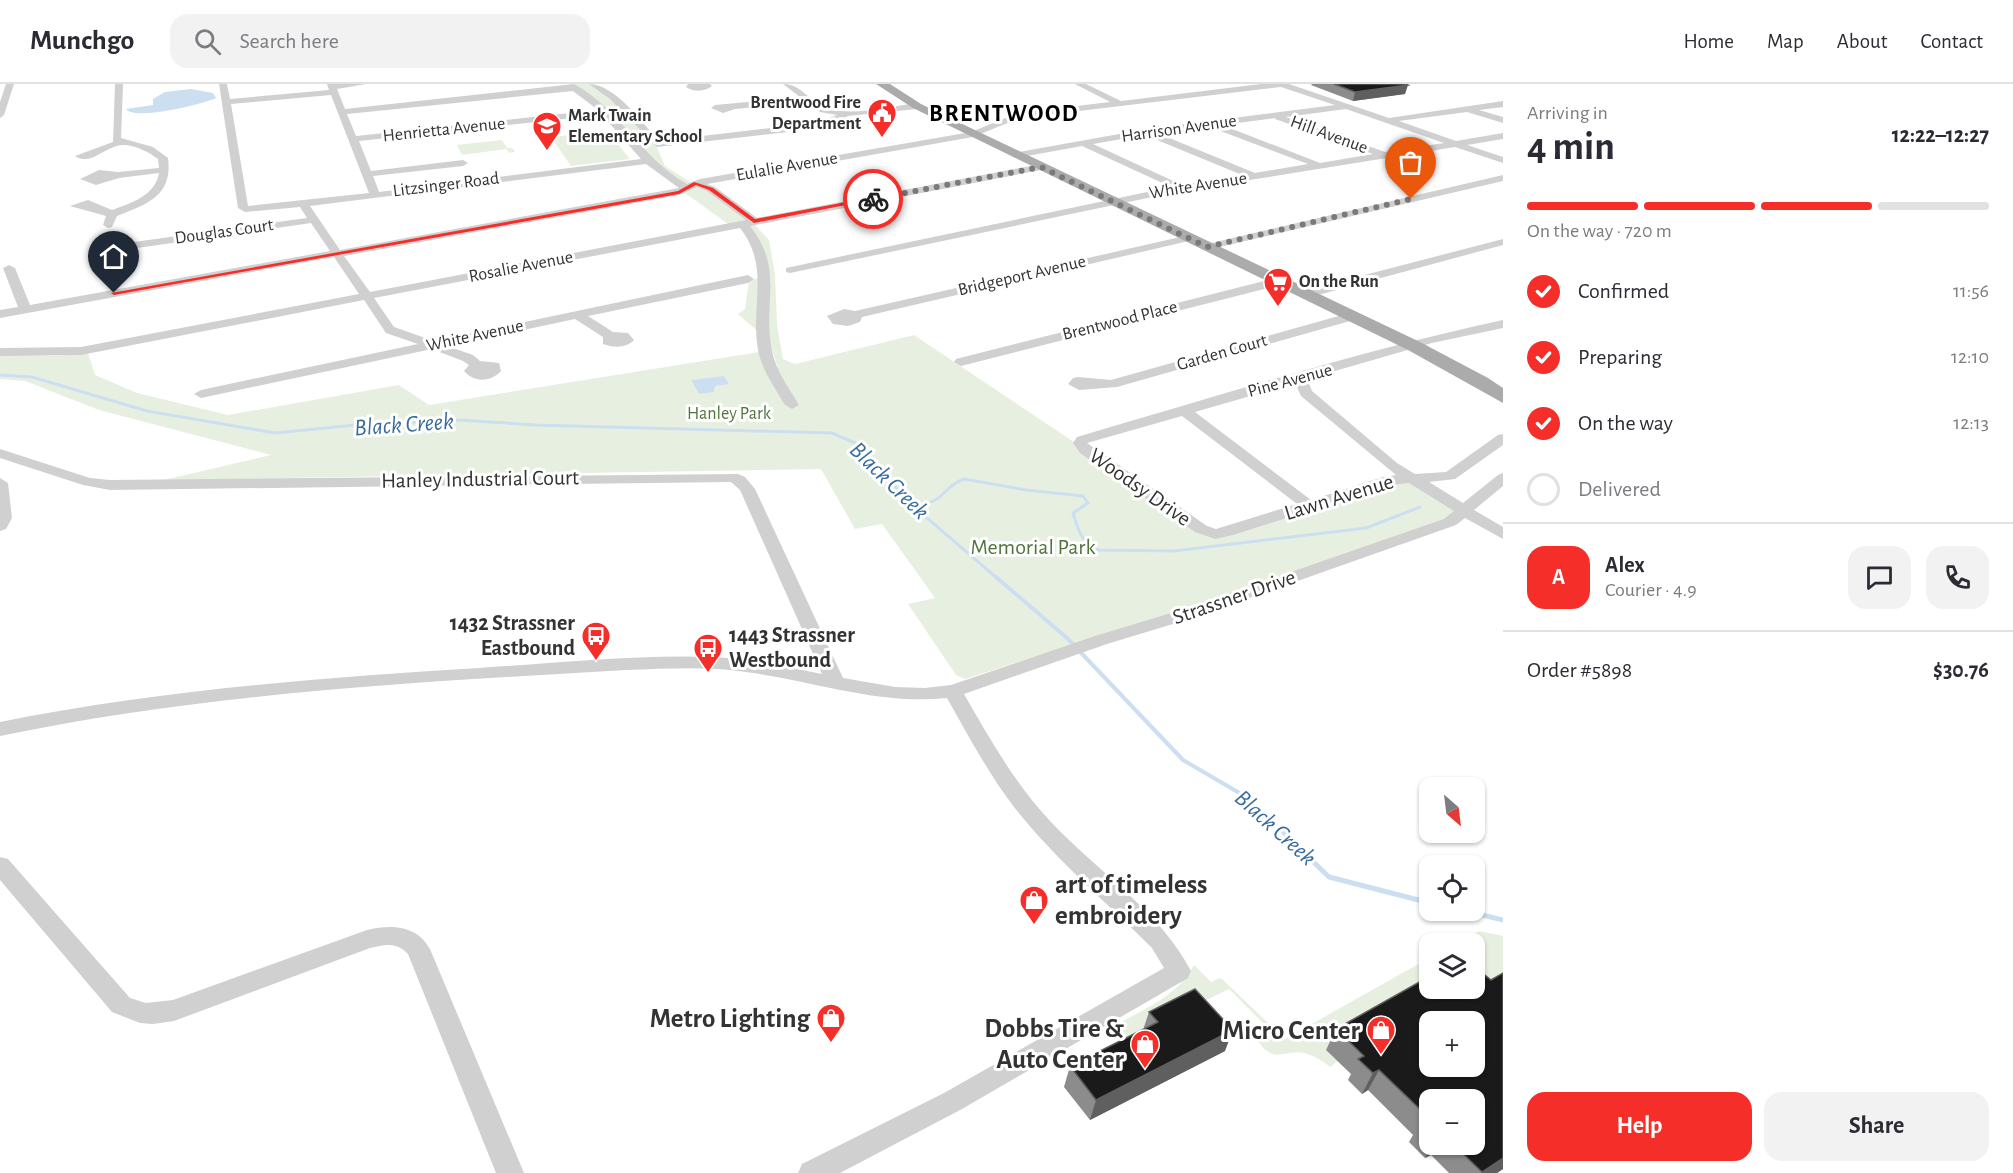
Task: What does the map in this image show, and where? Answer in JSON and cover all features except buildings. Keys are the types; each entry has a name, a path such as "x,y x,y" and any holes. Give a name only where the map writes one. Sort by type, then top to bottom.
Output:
{"main road":[{"path":"882,84 918,106 973,134 1414,346 1482,381 1503,398"}],"street":[{"path":"0,115 10,84"},
{"path":"88,206 110,219 154,194 162,185 163,158 157,152 116,140 119,84"},
{"path":"224,84 227,102 362,84"},
{"path":"593,84 613,96 657,144 814,126 831,122 846,114"},
{"path":"693,84 690,87 703,88 707,87 706,84 714,84"},
{"path":"787,84 823,110 846,114 918,106"},
{"path":"1079,84 1118,104"},
{"path":"973,134 1018,116 1281,84 1503,160"},
{"path":"341,112 571,86 590,97 647,161 674,182 711,189 749,222 759,244 766,273 763,331 765,351 770,367 792,405"},
{"path":"333,88 375,194"},
{"path":"732,107 808,99"},
{"name":"Litzsinger Road","path":"227,102 243,208 245,209 303,204 647,161"},
{"path":"1386,121 1503,104"},
{"name":"Harrison Avenue","path":"1016,155 1147,132 1344,107"},
{"path":"1466,109 1503,120"},
{"name":"Henrietta Avenue","path":"354,139 605,112"},
{"name":"Hill Avenue","path":"1275,115 1384,154"},
{"path":"949,122 979,127 997,124"},
{"path":"1211,124 1318,165"},
{"path":"1147,132 1255,176"},
{"name":"Eulalie Avenue","path":"0,314 679,192 691,186 973,134"},
{"name":"White Avenue","path":"790,270 1181,188 1503,136"},
{"path":"94,152 121,142"},
{"path":"1085,144 1181,188"},
{"path":"366,174 463,163"},
{"name":"Rosalie Avenue","path":"0,352 81,351 1041,167"},
{"path":"118,175 164,170"},
{"path":"1207,247 1503,178"},
{"path":"303,204 390,330 468,358 477,365"},
{"name":"Douglas Court","path":"134,245 313,219"},
{"name":"Bridgeport Avenue","path":"855,315 1189,238"},
{"path":"1307,294 1503,242"},
{"path":"3,266 26,309"},
{"name":"White Avenue","path":"201,394 748,279"},
{"name":"Brentwood Place","path":"961,362 1280,281"},
{"path":"576,314 610,336"},
{"name":"Garden Court","path":"1090,384 1112,384 1353,316"},
{"name":"Pine Avenue","path":"1080,444 1082,440 1276,384 1303,386 1436,338 1503,324"},
{"path":"1303,386 1392,466 1503,534"},
{"path":"1183,410 1308,505"},
{"name":"Lawn Avenue","path":"1201,529 1215,534 1227,532 1388,480 1410,477 1436,478 1455,474 1503,438"},
{"name":"Woodsy Drive","path":"1080,444 1085,450 1201,529"},
{"name":"Hanley Industrial Court","path":"0,453 88,482 110,485 733,477 740,480 747,489 835,681"},
{"name":"Strassner Drive","path":"953,692 1089,644 1190,613 1450,522 1503,478"},
{"path":"0,483 3,522 0,526"},
{"path":"0,729 145,704 344,681 696,663 743,665 919,695 953,692 997,768 1022,802 1044,828 1160,941 1179,971 953,1101 812,1173"},
{"path":"0,865 121,1005 134,1013 146,1015 174,1010 380,936 404,936 411,940 418,949 510,1173"}],"green space":[{"path":"570,84 589,84 611,97 656,145 665,166 698,187 704,188 754,224 769,240 775,274 777,325 783,359 795,364 914,335 1210,533 1410,477 1466,510 1421,533 965,679 956,675 908,604 935,598 882,524 855,529 821,469 164,480 271,455 99,410 25,381 0,379 0,354 54,356 88,353 95,375 137,393 228,415 399,385 429,405 765,351 778,368 769,341 738,314 745,309 749,281 764,276 745,230 728,224 685,193 650,160 597,100"},
{"path":"607,131 630,159 571,166 551,137"},
{"path":"502,140 507,148 512,148 515,152 509,153 506,149 462,155 457,145"},
{"path":"1479,931 1503,936 1503,984 1485,986 1485,933 1475,933"},
{"path":"1419,964 1419,997 1330,1067 1306,1054 1295,1052 1275,1055 1266,1050 1257,1040 1270,1030 1229,989 1148,1029 1144,1028 1140,1034 1122,1041 1108,1032 1109,1029 1168,995 1194,965 1211,982 1222,979 1285,1039"}],"water":[{"path":"191,89 213,93 216,98 185,107 155,112 132,112 126,109 153,105 153,99 165,92"},
{"path":"724,376 729,384 715,386 714,392 699,394 691,380"}],"waterway":[{"name":"Black Creek","path":"0,375 32,377 147,411 275,433 366,424 459,420 535,425 832,433 855,443 912,505 998,579"},
{"path":"913,505 932,502 964,479 1026,490 1083,496 1088,503 1073,513 1081,535 1092,547 1098,550 1174,551 1366,528 1420,507"},
{"name":"Black Creek","path":"996,577 1067,638 1183,760 1248,798 1291,840"},
{"name":"Black Creek","path":"1290,839 1329,877 1419,900"},
{"name":"Black Creek","path":"1485,916 1503,920"}],"way so far":[{"path":"873,199 1041,167 1207,247 1411,199"}],"place":[{"name":"Brentwood Fire Department","path":"882,138"},
{"name":"Mark Twain Elementary School","path":"547,152"},
{"name":"On the Run","path":"1278,308"},
{"name":"1432 Strassner Eastbound","path":"596,662"},
{"name":"1443 Strassner Westbound","path":"708,674"},
{"name":"art of timeless embroidery","path":"1034,926"},
{"name":"Metro Lighting","path":"831,1044"},
{"name":"Micro Center","path":"1381,1056"},
{"name":"Dobbs Tire & Auto Center","path":"1145,1070"}],"district":[{"name":"BRENTWOOD","path":"1004,114"}],"route":[{"path":"114,293 679,192 696,183 711,189 754,221 873,199"}],"park label":[{"name":"Hanley Park","path":"729,414"},
{"name":"Memorial Park","path":"1033,547"}]}
